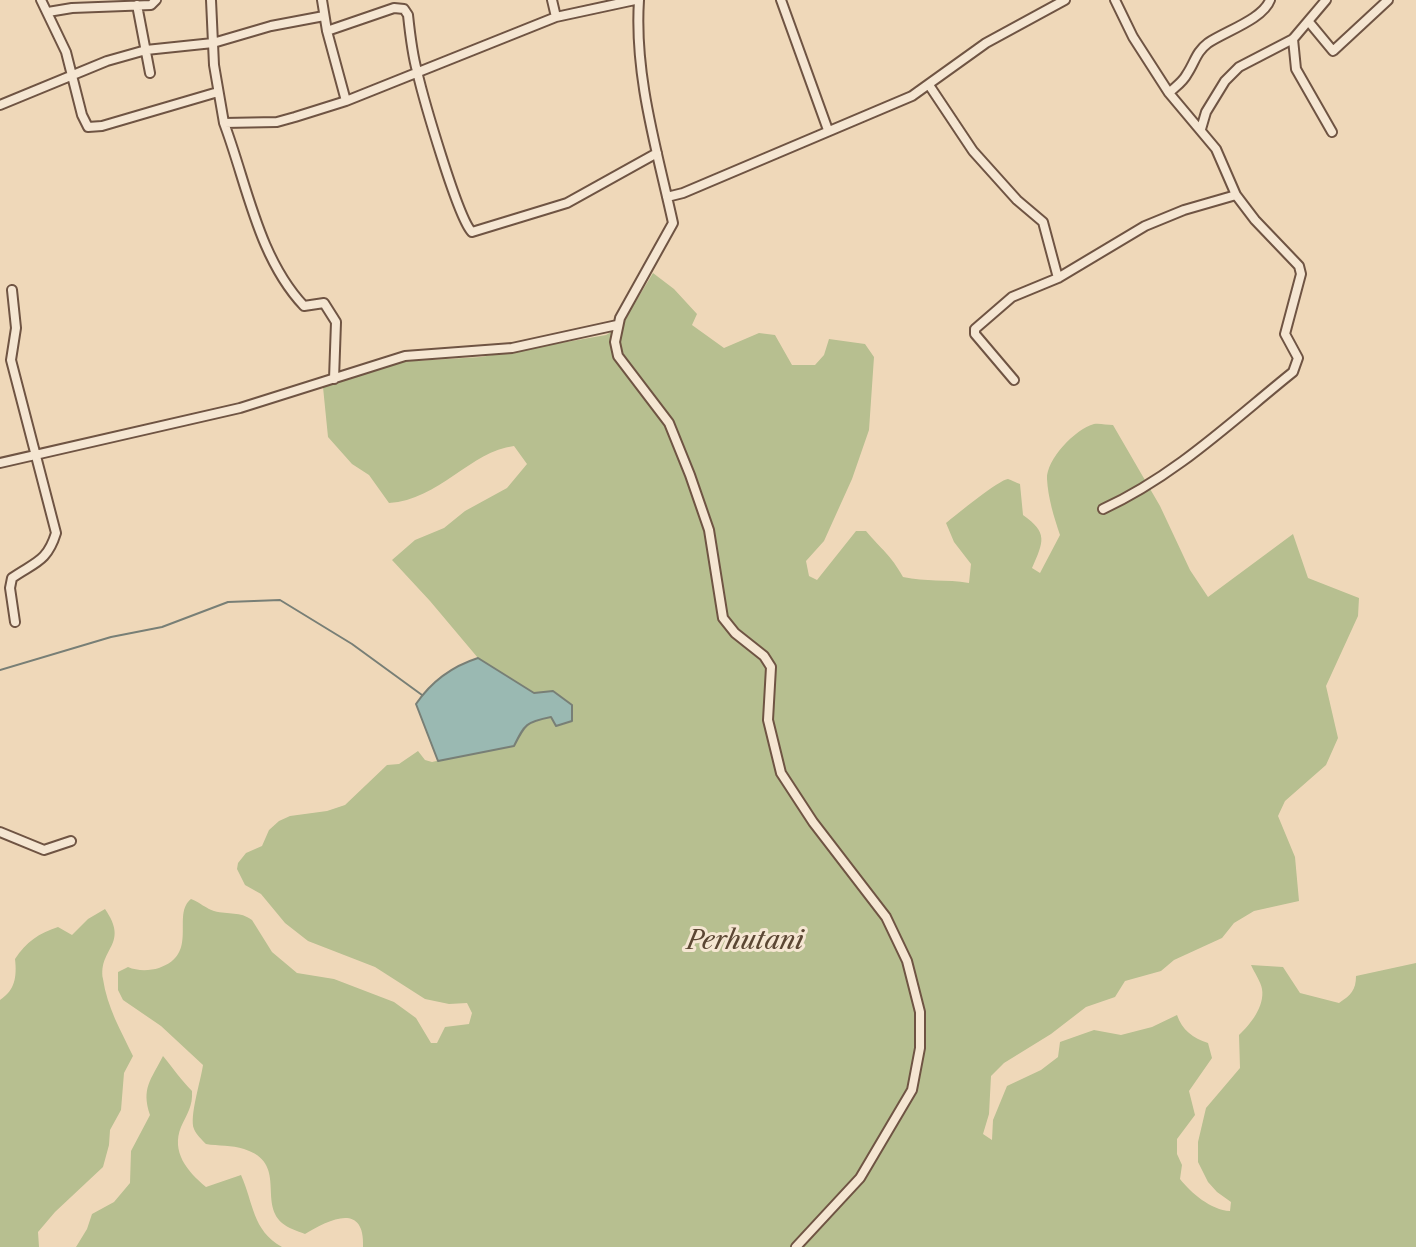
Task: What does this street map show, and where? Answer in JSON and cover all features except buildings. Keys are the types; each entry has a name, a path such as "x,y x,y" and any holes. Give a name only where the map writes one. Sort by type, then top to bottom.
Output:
{"street":[{"path":"41,0 61,36 85,123 92,129 218,92"},
{"path":"48,12 151,5 156,0"},
{"path":"211,0 218,92 224,123 249,200 280,272 304,306 324,303 334,316 334,379"},
{"path":"322,0 346,101"},
{"path":"552,0 556,17"},
{"path":"224,123 277,122 346,101 556,17 637,0 640,60 671,229 617,325 615,342 618,356 661,411 686,464 709,530 723,618 735,633 764,656 771,667 768,720 781,773 813,822 886,917 907,961 920,1012 920,1048 912,1090 860,1178 796,1247"},
{"path":"781,0 828,130"},
{"path":"667,197 904,100 986,43 1065,0"},
{"path":"1103,509 1183,462 1296,368 1298,358 1285,334 1301,270 1236,195 1216,149 1169,93 1133,37 1115,0"},
{"path":"1169,93 1187,75 1201,49 1260,14 1270,0"},
{"path":"1201,129 1206,112 1225,81 1239,67 1293,39 1326,0"},
{"path":"1309,22 1333,51 1388,0"},
{"path":"137,5 150,73"},
{"path":"327,31 394,8 404,9 408,15 417,71 452,185 472,232 567,203 657,153"},
{"path":"0,105 71,74 146,50 213,43 271,26 324,16"},
{"path":"1293,39 1296,69 1332,132"},
{"path":"929,85 973,151 1017,200 1043,222 1058,278"},
{"path":"1014,380 976,337 974,330 1012,297 1058,278 1153,223 1205,202 1236,195"},
{"path":"12,290 16,332 11,360 56,533 47,555 12,578 10,588 15,622"},
{"path":"0,463 240,408 405,356 512,348 617,325"},
{"path":"0,832 44,850 71,841"}],"green space":[{"name":"Perhutani","path":"653,273 674,289 697,314 692,325 724,348 759,333 775,335 792,365 815,365 824,355 829,339 865,344 874,357 869,430 852,479 824,541 806,561 809,576 817,580 856,531 866,531 903,577 969,583 971,564 954,542 946,523 1008,479 1020,484 1023,515 1040,533 1041,544 1032,568 1040,573 1060,535 1047,479 1051,463 1078,432 1098,424 1113,425 1160,506 1190,570 1208,597 1293,534 1308,578 1359,598 1358,616 1326,686 1338,738 1326,765 1285,801 1278,816 1295,857 1299,901 1254,911 1234,923 1222,938 1174,960 1161,971 1125,981 1115,997 1086,1007 1051,1034 1004,1063 991,1076 989,1114 983,1134 992,1140 993,1120 1007,1086 1041,1070 1058,1057 1060,1042 1094,1030 1121,1035 1152,1027 1177,1015 1189,1033 1208,1043 1212,1058 1189,1091 1195,1115 1177,1139 1177,1154 1182,1165 1180,1179 1202,1200 1230,1211 1231,1202 1208,1182 1198,1162 1198,1142 1206,1108 1240,1068 1239,1035 1252,1021 1261,1002 1261,986 1251,965 1283,967 1300,993 1339,1003 1352,992 1356,976 1416,963 1416,1247 363,1247 362,1233 352,1219 334,1220 305,1234 284,1225 272,1205 269,1173 257,1155 244,1149 206,1144 198,1135 193,1116 203,1065 161,1026 123,1000 118,990 118,972 128,967 155,969 171,962 182,944 183,915 191,899 214,911 248,917 272,952 297,973 334,979 394,1002 416,1018 431,1043 437,1043 445,1027 469,1024 472,1013 467,1003 449,1004 425,999 375,967 308,941 285,923 261,894 245,885 237,869 238,863 246,853 262,846 269,830 279,821 345,805 387,765 399,764 418,751 425,760 432,762 513,746 524,729 536,720 551,718 572,721 478,658 392,560 415,540 444,528 465,511 507,488 527,464 514,446 483,457 424,494 389,503 369,475 352,464 328,437 323,387 397,362 481,357 606,335 621,326"},
{"path":"105,909 115,931 105,960 103,979 115,1019 133,1056 124,1073 121,1110 110,1130 103,1167 38,1232 39,1247 0,1247 0,1000 12,987 15,959 28,943 58,927 72,935 88,919"},
{"path":"163,1056 192,1091 191,1106 178,1136 180,1153 187,1168 206,1187 241,1175 259,1224 282,1247 76,1247 92,1214 114,1202 130,1183 131,1151 150,1115 147,1091"}],"water":[{"path":"478,658 534,693 553,691 572,705 572,721 556,726 551,717 536,721 524,728 514,746 438,761 416,704 443,676"}],"waterway":[{"path":"0,670 111,637 162,627 228,602 280,600 352,644 422,695"}]}
